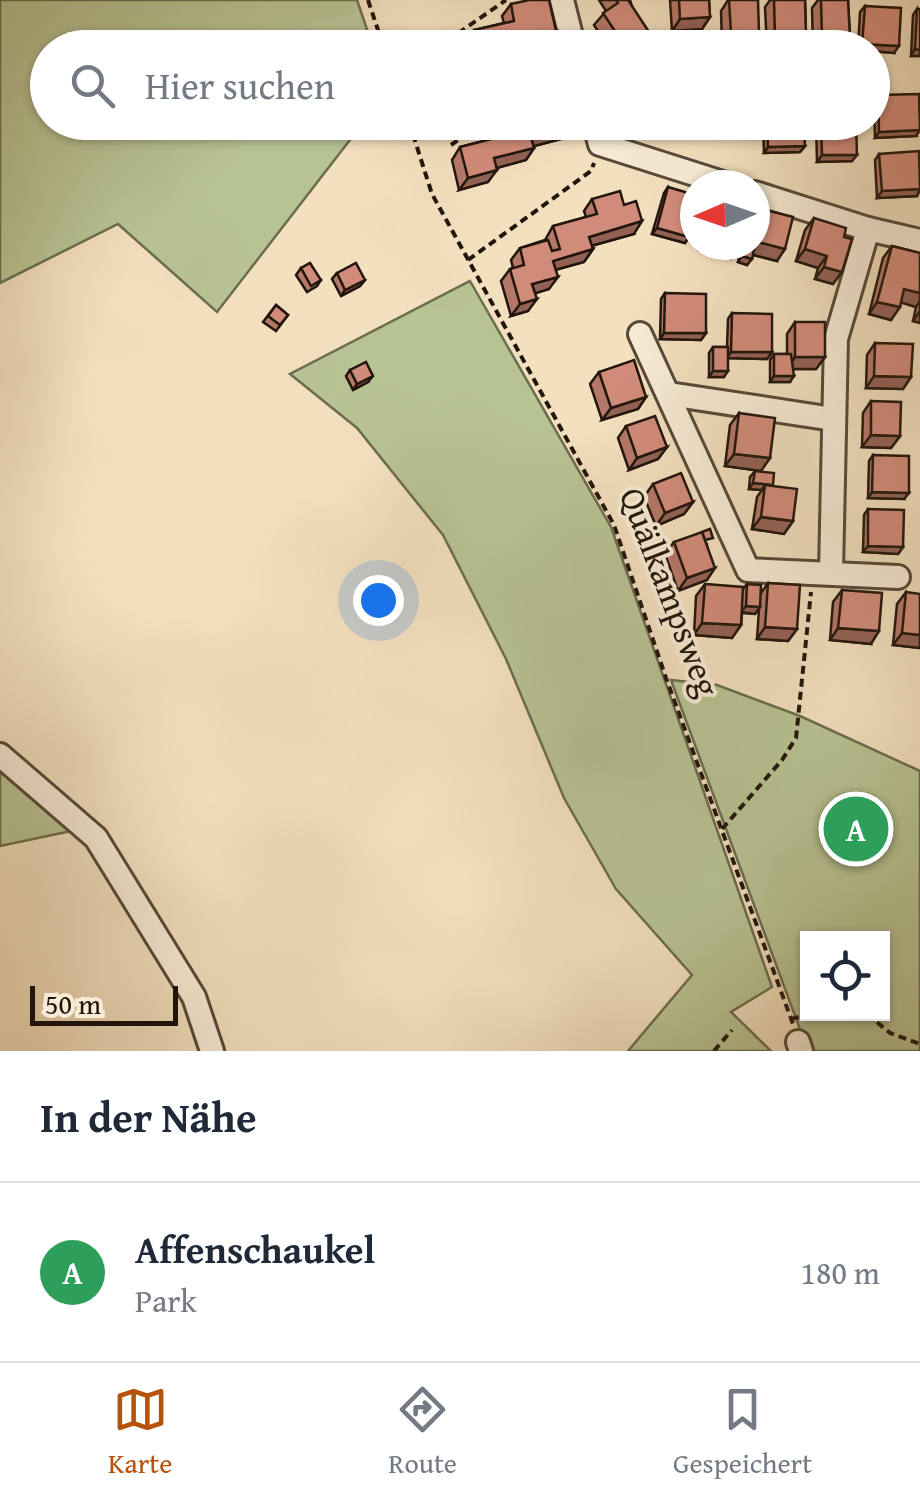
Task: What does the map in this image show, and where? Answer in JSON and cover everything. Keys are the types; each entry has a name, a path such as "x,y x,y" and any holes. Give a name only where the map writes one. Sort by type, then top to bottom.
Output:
{"street":[{"path":"562,0 570,30"},
{"path":"615,140 691,170"},
{"path":"770,198 920,242"},
{"path":"822,572 836,339 868,229"},
{"path":"640,334 748,570 898,578"},
{"path":"669,394 833,419"},
{"path":"0,755 96,838 194,997 212,1051"}],"path":[{"path":"368,0 378,30"},
{"path":"463,30 506,0"},
{"name":"Quälkampsweg","path":"415,140 432,194 614,525 800,1047"},
{"path":"451,145 458,140"},
{"path":"468,261 591,171 596,140"},
{"path":"722,829 782,760 796,738 822,572"},
{"path":"792,1019 800,1017"},
{"path":"876,1021 890,1032 920,1044"},
{"path":"714,1051 732,1030"}],"green space":[{"path":"0,0 357,0 367,30 30,30 30,140 350,140 217,312 118,224 0,283"},
{"path":"470,281 611,527 772,987 731,1012 771,1051 628,1051 692,975 616,889 564,798 506,659 443,535 357,428 290,374"},
{"path":"671,680 717,685 800,716 920,771 920,1051 808,1051"},
{"path":"0,763 76,830 0,846"}],"building":[{"path":"549,0 556,30 474,30 514,21 511,4"},
{"path":"616,0 628,0 648,30 614,30 603,13 618,3"},
{"path":"679,0 709,0 710,17 680,19"},
{"path":"729,0 758,0 759,30 731,30"},
{"path":"774,0 805,0 806,30 775,30"},
{"path":"821,0 848,0 850,30 822,30"},
{"path":"865,6 901,8 899,46 890,46 890,30 863,30"},
{"path":"920,9 920,50 915,49"},
{"path":"919,94 920,130 890,131 890,95"},
{"path":"487,140 532,140 534,148 494,158 497,170 468,178 460,147"},
{"path":"768,140 804,140 805,146 768,147"},
{"path":"822,140 857,140 857,155 822,155"},
{"path":"919,151 920,189 882,191 879,154"},
{"path":"668,187 680,191 680,234 657,228"},
{"path":"620,191 624,205 636,201 642,221 589,237 593,249 553,261 558,277 532,284 537,299 520,304 510,269 524,265 520,248 548,240 552,251 560,249 553,226 597,214 592,199"},
{"path":"770,211 793,217 785,249 770,245"},
{"path":"814,218 846,228 844,237 852,239 842,272 824,267 827,256 805,249"},
{"path":"892,246 920,253 920,293 904,289 900,307 877,302"},
{"path":"310,263 321,280 311,286 301,268"},
{"path":"356,263 365,280 345,290 337,273"},
{"path":"665,293 706,294 706,333 664,333"},
{"path":"276,305 288,315 280,325 268,316"},
{"path":"732,313 772,314 772,352 731,352"},
{"path":"795,322 825,322 825,357 795,357"},
{"path":"875,343 913,344 911,377 874,376"},
{"path":"713,347 728,347 728,371 713,371"},
{"path":"774,354 791,354 794,376 774,376"},
{"path":"634,360 646,397 611,408 599,372"},
{"path":"366,362 373,376 357,384 350,370"},
{"path":"871,401 901,402 900,436 871,435"},
{"path":"739,413 775,418 770,458 734,454"},
{"path":"655,416 667,447 637,458 626,426"},
{"path":"873,455 909,456 909,493 872,492"},
{"path":"755,471 774,473 773,485 753,483"},
{"path":"681,473 693,502 665,513 653,484"},
{"path":"765,485 797,489 793,521 761,517"},
{"path":"868,509 904,510 903,547 868,546"},
{"path":"710,529 713,538 705,540 702,532"},
{"path":"702,532 715,568 687,578 674,542"},
{"path":"768,583 800,585 797,629 765,627"},
{"path":"705,584 743,587 741,625 702,623"},
{"path":"747,584 761,585 760,607 746,606"},
{"path":"842,590 882,593 879,631 838,628"},
{"path":"906,592 920,594 920,635 902,633"}],"place":[{"name":"Affenschaukel","path":"856,829"}]}
